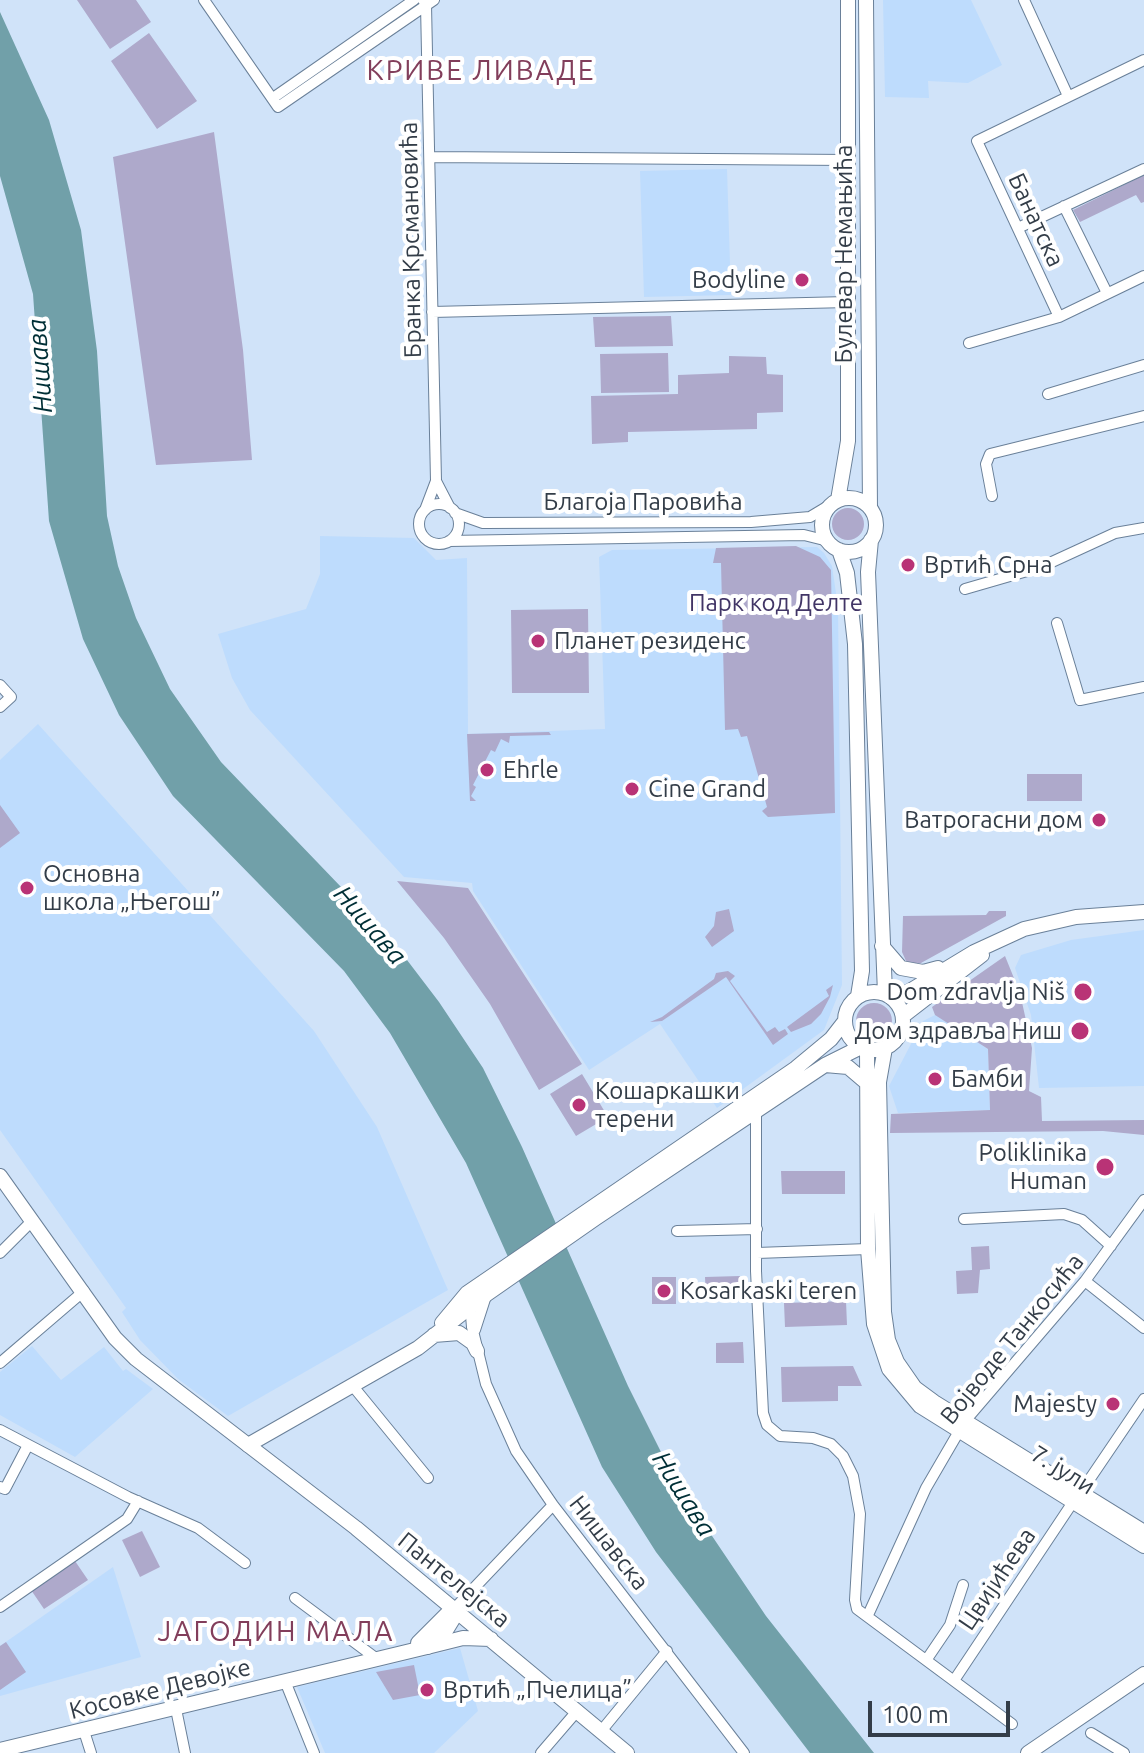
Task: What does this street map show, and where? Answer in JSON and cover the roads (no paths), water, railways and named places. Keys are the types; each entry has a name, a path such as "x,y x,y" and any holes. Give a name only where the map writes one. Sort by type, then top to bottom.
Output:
{"street":[{"path":"204,0 276,103"},
{"path":"276,103 414,0"},
{"name":"Булевар Немањића","path":"834,503 847,457 848,0"},
{"name":"Булевар Немањића","path":"866,0 870,508"},
{"path":"1024,0 1068,96 1144,60"},
{"path":"276,103 428,2"},
{"name":"Бранка Крсмановића","path":"425,510 436,481 428,2"},
{"name":"Банатска","path":"1059,317 977,141 1068,96"},
{"name":"Булевар Немањића","path":"430,157 849,160"},
{"path":"1018,228 1144,169"},
{"path":"1064,206 1107,293"},
{"path":"969,343 1059,317 1144,276"},
{"path":"432,312 848,302"},
{"path":"1048,394 1144,365"},
{"path":"992,496 986,464 990,454 1144,416"},
{"name":"Бранка Крсмановића","path":"436,481 452,510"},
{"path":"858,996 862,971 855,644 847,573 822,519 834,503 859,500 870,508 875,524 868,572 881,944 888,995 903,1016 901,1032 885,1048 879,1082 885,1326 897,1362 915,1388 963,1426"},
{"name":"Благоја Паровића","path":"452,510 483,523 751,522 810,517 834,503"},
{"path":"440,504 452,510 458,528 449,541 432,543 422,535 419,523 425,510 440,504"},
{"path":"965,589 1041,567 1115,533 1144,528"},
{"name":"Благоја Паровића","path":"449,541 804,535 833,546"},
{"path":"833,546 853,551 871,540"},
{"path":"1057,623 1080,700 1144,687"},
{"path":"0,685 11,697 0,707"},
{"path":"434,1334 457,1302 484,1291 796,1068 831,1039 845,1021 849,1005 858,996 876,991 888,995 908,992 950,966 1054,921 1144,912"},
{"path":"903,1016 1002,941"},
{"path":"881,944 890,958 909,971 950,966"},
{"path":"845,1021 850,1038 864,1048 868,1084 868,1249 874,1324 889,1369 913,1400 963,1426"},
{"path":"593,1214 825,1065 864,1048 885,1048"},
{"path":"825,1065 848,1067 868,1084"},
{"path":"756,1112 757,1253 763,1413 767,1425 780,1436 813,1438 831,1444 843,1456 853,1476 860,1514 857,1609 1012,1724"},
{"name":"Пантелејска","path":"0,1176 115,1338 136,1359 455,1608 627,1753"},
{"name":"Војводе Танкосића","path":"868,1615 920,1499 963,1426 1140,1214 1144,1200"},
{"path":"964,1219 1064,1214 1082,1220 1111,1246"},
{"path":"0,1253 33,1220"},
{"path":"677,1231 757,1229"},
{"path":"757,1253 868,1249"},
{"path":"1085,1281 1144,1328"},
{"path":"0,1363 84,1291"},
{"path":"248,1445 434,1334 469,1308 484,1291"},
{"path":"476,1346 477,1316 484,1291"},
{"name":"Нишавска","path":"469,1308 476,1346 505,1432 553,1505 744,1753"},
{"path":"434,1334 461,1326 476,1346"},
{"path":"352,1385 428,1478"},
{"name":"Цвијићева","path":"955,1679 1144,1399"},
{"name":"7. јули","path":"963,1426 1077,1497 1144,1546"},
{"path":"0,1430 138,1501 198,1528 245,1563"},
{"path":"0,1487 5,1489 28,1445"},
{"name":"7. јули","path":"1077,1497 1144,1532"},
{"path":"0,1607 127,1519 138,1501"},
{"path":"427,1647 445,1632 456,1614 455,1608 553,1505"},
{"path":"927,1659 950,1625 963,1585"},
{"path":"295,1598 377,1659"},
{"name":"Косовке Девојке","path":"403,1653 425,1638 455,1608"},
{"name":"Косовке Девојке","path":"0,1750 463,1638 491,1639"},
{"path":"602,1730 667,1651"},
{"path":"1028,1753 1144,1674"},
{"path":"285,1681 314,1753"},
{"path":"176,1709 185,1753"},
{"path":"541,1753 578,1710"},
{"path":"84,1731 91,1753"},
{"path":"1091,1733 1124,1753"}],"water":[{"name":"Нишава","path":"0,12 49,120 81,230 97,351 107,516 118,566 136,618 170,689 221,762 391,939 439,1002 483,1068 522,1147 628,1386 677,1484 766,1616 874,1753 810,1753 656,1552 602,1467 466,1163 390,1033 344,971 173,796 119,715 83,639 49,521 33,294 0,176"}],"place":[{"name":"Bodyline","path":"802,280"},
{"name":"Вртић Срна","path":"908,565"},
{"name":"Планет резиденс","path":"538,641"},
{"name":"Ehrle","path":"487,770"},
{"name":"Cine Grand","path":"632,789"},
{"name":"Ватрогасни дом","path":"1099,820"},
{"name":"Основна школа „Његош”","path":"27,888"},
{"name":"Dom zdravlja Niš","path":"1083,992"},
{"name":"Дом здравља Ниш","path":"1080,1031"},
{"name":"Бамби","path":"935,1079"},
{"name":"Кошаркашки терени","path":"579,1105"},
{"name":"Poliklinika Human","path":"1105,1167"},
{"name":"Kosarkaski teren","path":"664,1291"},
{"name":"Majesty","path":"1113,1404"},
{"name":"Вртић „Пчелица”","path":"427,1690"}],"district":[{"name":"КРИВЕ ЛИВАДЕ","path":"481,71"},
{"name":"ЈАГОДИН МАЛА","path":"276,1632"}],"park label":[{"name":"Парк код Делте","path":"776,603"}]}
